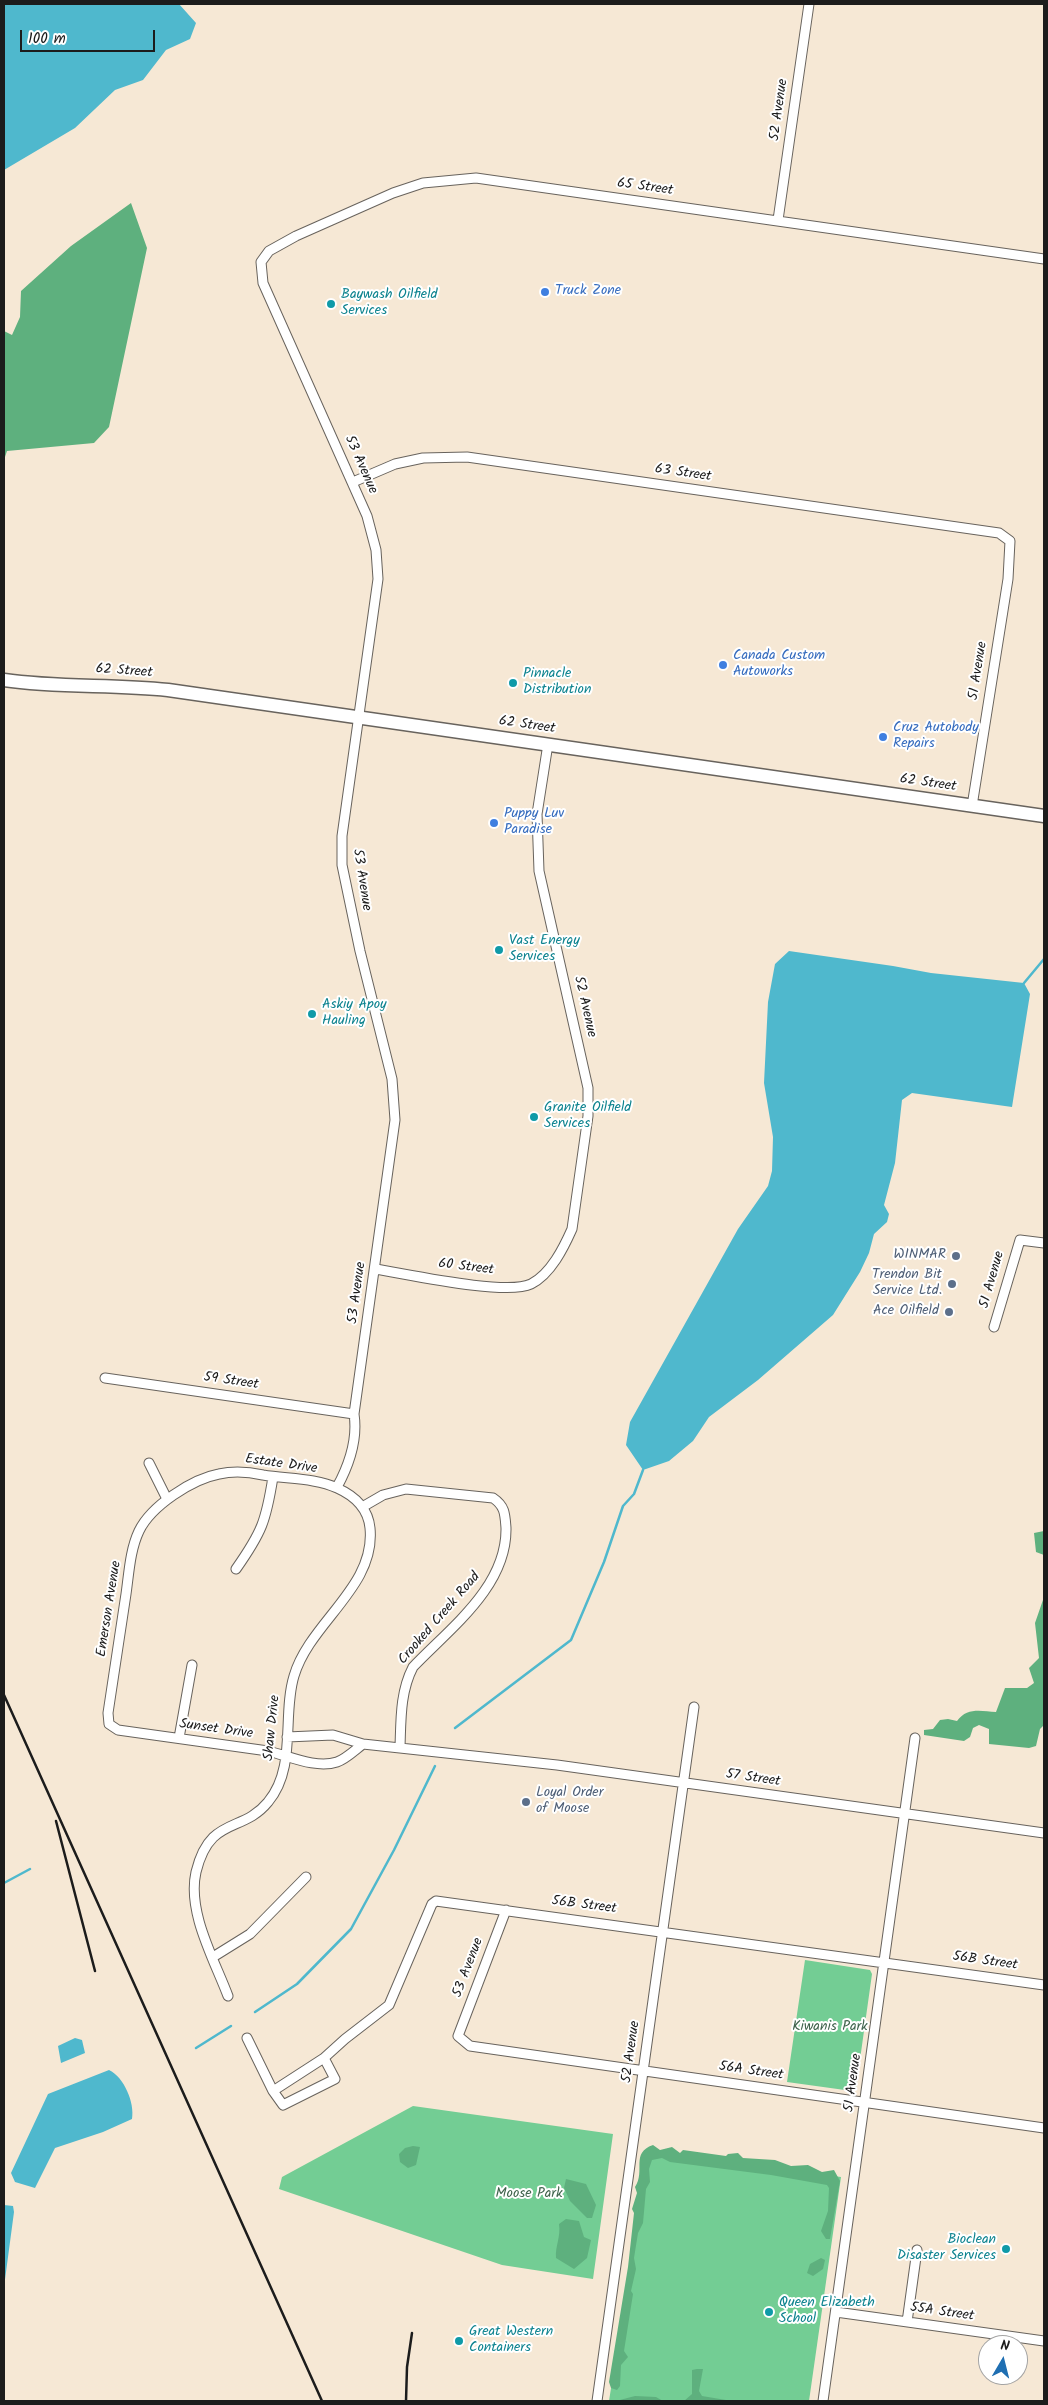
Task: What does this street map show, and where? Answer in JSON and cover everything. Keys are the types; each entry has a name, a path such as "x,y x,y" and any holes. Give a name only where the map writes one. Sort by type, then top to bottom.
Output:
{"main road":[{"name":"62 Street","path":"4,680 31,684 127,686 168,690 1044,816"}],"street":[{"name":"52 Avenue","path":"778,220 809,4"},
{"name":"65 Street","path":"261,262 269,251 296,236 393,193 422,183 476,178 1044,259"},
{"name":"53 Avenue","path":"261,262 263,283 353,482 371,529 378,579 357,718 342,836 342,864 360,951 395,1094 394,1128 354,1414 356,1428 352,1452 345,1473 337,1488"},
{"name":"63 Street","path":"353,482 395,464 423,458 467,457 986,530 999,533 1010,541"},
{"name":"51 Avenue","path":"972,806 1008,579 1010,541"},
{"name":"52 Avenue","path":"548,744 537,814 538,862 544,896 585,1068 588,1116 572,1229 564,1246 548,1270"},
{"name":"51 Avenue","path":"994,1327 1020,1240 1044,1243"},
{"name":"60 Street","path":"375,1269 489,1286 519,1288 533,1283 548,1270"},
{"name":"59 Street","path":"105,1378 354,1414"},
{"path":"148,1463 167,1499"},
{"name":"Estate Drive","path":"167,1499 198,1481 216,1474 253,1473 337,1488"},
{"path":"236,1569 258,1537 267,1515 273,1477"},
{"path":"337,1488 364,1506"},
{"name":"Crooked Creek Road","path":"364,1506 383,1495 406,1489 493,1498 502,1504 505,1514 504,1548 501,1561 487,1588 413,1667 406,1679 403,1690 400,1747"},
{"name":"Emerson Avenue","path":"118,1730 108,1724 108,1713 133,1544 149,1515 167,1499"},
{"name":"Shaw Drive","path":"228,1996 197,1913 193,1893 202,1853 214,1836 222,1829 258,1811 268,1802 277,1785 286,1755 287,1707 294,1674 312,1638 340,1603 366,1563 372,1543 370,1523 364,1506"},
{"path":"178,1738 192,1665"},
{"name":"52 Avenue","path":"598,2401 694,1707"},
{"name":"Sunset Drive","path":"118,1730 286,1755 318,1764 337,1762 363,1744"},
{"path":"286,1737 333,1735 363,1744 400,1747"},
{"name":"51 Avenue","path":"823,2401 916,1738"},
{"name":"57 Street","path":"400,1747 548,1764 1044,1833"},
{"path":"213,1957 250,1934 306,1877"},
{"name":"56B Street","path":"273,2091 324,2058 345,2038 389,2005 432,1904 436,1901 663,1930 1044,1985"},
{"name":"53 Avenue","path":"458,2036 506,1910"},
{"name":"56A Street","path":"458,2036 470,2046 1044,2128"},
{"path":"247,2038 273,2091 283,2105 335,2079 324,2058"},
{"path":"907,2322 917,2250"},
{"name":"55A Street","path":"836,2312 1044,2341"}],"green space":[{"path":"131,203 147,248 109,427 94,443 7,451 4,460 4,331 12,335 20,317 21,291 71,246"},
{"path":"1044,1531 1044,1555 1036,1552 1034,1533"},
{"path":"1044,1597 1044,1725 1040,1729 1036,1746 1029,1748 989,1744 989,1729 979,1725 973,1728 970,1737 964,1741 924,1735 924,1730 933,1729 940,1720 957,1721 965,1714 975,1711 996,1712 1005,1688 1027,1688 1034,1683 1029,1668 1039,1658 1035,1623"},
{"name":"Kiwanis Park","path":"805,1960 870,1970 872,1974 856,2088 852,2091 787,2082"},
{"name":"Moose Park","path":"413,2106 613,2134 593,2279 502,2265 279,2189 282,2177"},
{"path":"653,2145 660,2150 672,2147 680,2153 683,2150 726,2156 738,2153 743,2158 775,2160 791,2166 808,2165 822,2172 834,2170 840,2181 830,2239 826,2239 821,2231 828,2211 829,2188 827,2185 771,2175 670,2162 662,2158 652,2160 649,2169 650,2182 646,2189 643,2223 638,2233 634,2258 636,2269 631,2291 633,2294 624,2351 628,2357 621,2365 620,2386 617,2390 611,2388 609,2382 628,2267 634,2213 632,2209 637,2193 635,2187 638,2181 642,2153 646,2148"},
{"path":"420,2147 416,2165 408,2168 400,2162 399,2154 405,2148"},
{"path":"648,2150 841,2177 809,2401 609,2401"},
{"path":"566,2179 586,2184 596,2205 592,2218 587,2218 570,2201 564,2188"},
{"path":"566,2219 579,2221 584,2237 591,2240 587,2258 574,2269 556,2258 559,2224"},
{"path":"821,2258 825,2260 823,2269 813,2276 807,2273 810,2264"},
{"path":"703,2369 699,2391 702,2396 732,2401 684,2401 692,2394 692,2370"},
{"path":"635,2396 656,2397 663,2401 616,2401"}],"water":[{"path":"4,4 179,4 196,23 190,39 166,50 143,80 115,90 75,128 4,170"},
{"path":"789,951 931,973 1024,983 1030,994 1012,1107 912,1093 902,1100 895,1163 884,1205 889,1214 887,1222 874,1234 869,1253 860,1272 833,1315 758,1380 709,1417 693,1441 669,1461 643,1470 626,1445 630,1422 738,1229 768,1186 772,1171 773,1137 764,1083 768,1002 775,964"},
{"path":"75,2038 82,2040 85,2053 61,2063 58,2046"},
{"path":"109,2070 124,2084 132,2106 132,2119 103,2132 55,2148 35,2188 15,2182 11,2173 48,2094"},
{"path":"4,2205 13,2206 14,2212 4,2287"}],"waterway":[{"path":"1024,983 1044,959"},
{"path":"455,1728 571,1640 604,1562 623,1506 634,1494 643,1470"},
{"path":"255,2012 297,1984 351,1929 394,1850 435,1766"},
{"path":"4,1883 30,1869"},
{"path":"196,2048 231,2026"}],"railway":[{"path":"4,1695 322,2401"},
{"path":"56,1821 95,1971"},
{"path":"406,2401 407,2367 412,2333"}],"place":[{"name":"Truck Zone","path":"545,292"},
{"name":"Baywash Oilfield Services","path":"331,304"},
{"name":"Canada Custom Autoworks","path":"723,665"},
{"name":"Pinnacle Distribution","path":"513,683"},
{"name":"Cruz Autobody Repairs","path":"883,737"},
{"name":"Puppy Luv Paradise","path":"494,823"},
{"name":"Vast Energy Services","path":"499,950"},
{"name":"Askiy Apoy Hauling","path":"312,1014"},
{"name":"Granite Oilfield Services","path":"534,1117"},
{"name":"WINMAR","path":"956,1256"},
{"name":"Trendon Bit Service Ltd.","path":"952,1284"},
{"name":"Ace Oilfield","path":"949,1312"},
{"name":"Loyal Order of Moose","path":"526,1802"},
{"name":"Bioclean Disaster Services","path":"1006,2249"},
{"name":"Queen Elizabeth School","path":"769,2312"},
{"name":"Great Western Containers","path":"459,2341"}]}
